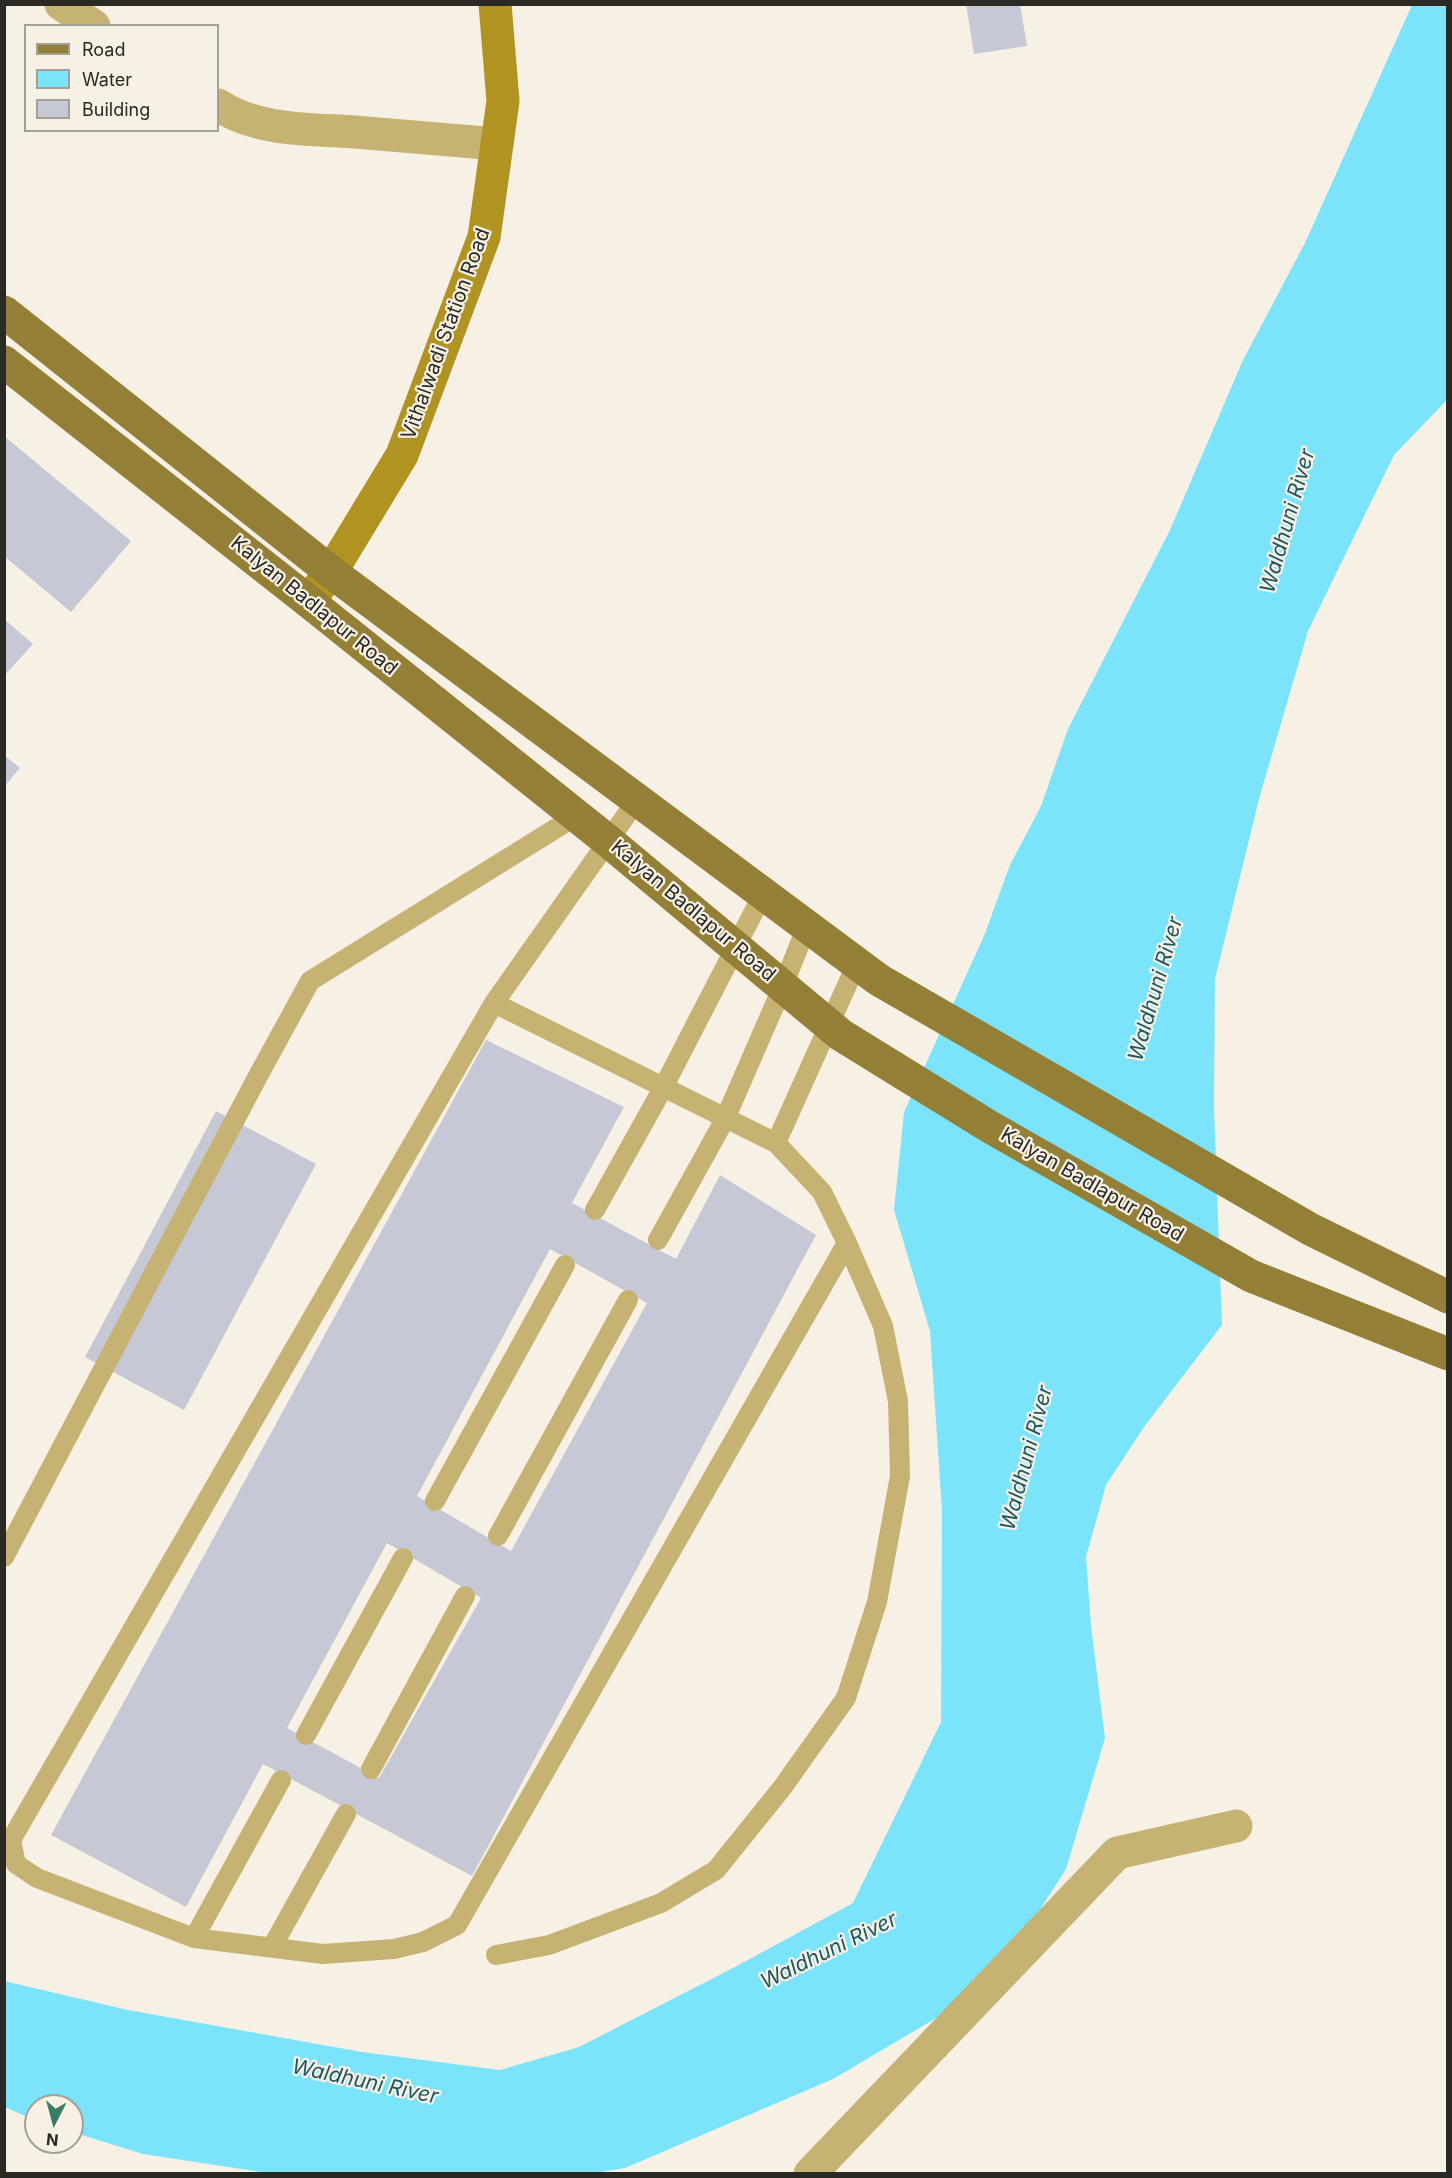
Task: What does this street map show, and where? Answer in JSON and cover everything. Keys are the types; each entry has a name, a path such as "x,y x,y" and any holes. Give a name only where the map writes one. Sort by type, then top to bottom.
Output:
{"main road":[{"name":"Kalyan Badlapur Road","path":"4,312 331,572 868,971 1310,1229 1448,1297"},
{"name":"Kalyan Badlapur Road","path":"4,362 308,601 679,898 736,949 835,1030 990,1127 1251,1276 1448,1354"}],"street":[{"path":"61,4 91,24"},
{"name":"Vithalwadi Station Road","path":"308,601 331,572 402,455 484,237 503,100 495,4"},
{"path":"219,106 230,114 257,122 292,127 497,144"},
{"path":"810,2174 1117,1853 1236,1826"}],"lane":[{"path":"637,800 494,1003 11,1840 16,1864 37,1878 194,1938 322,1953 394,1949 423,1942 457,1925 847,1243"},
{"path":"4,1557 310,981 576,816"},
{"path":"595,1210 663,1088 763,894"},
{"path":"658,1240 725,1119 807,926"},
{"path":"776,1143 868,971"},
{"path":"494,1003 776,1143 822,1192 883,1326 898,1401 900,1476 877,1602 846,1698 782,1788 716,1870 661,1903 549,1944 496,1955"},
{"path":"435,1501 565,1265"},
{"path":"498,1536 628,1300"},
{"path":"306,1735 403,1558"},
{"path":"371,1769 465,1596"},
{"path":"194,1938 281,1780"},
{"path":"272,1947 346,1814"}],"water":[{"name":"Waldhuni River","path":"1412,5 1447,5 1447,400 1394,455 1308,631 1259,799 1215,979 1214,1108 1222,1325 1144,1427 1106,1485 1086,1557 1091,1626 1105,1738 1066,1869 992,1985 833,2079 625,2168 589,2174 274,2174 143,2154 84,2136 84,2094 24,2094 24,2116 5,2107 4,1981 128,2010 362,2052 500,2070 579,2047 853,1903 941,1722 942,1511 930,1331 894,1210 904,1112 984,936 1010,865 1041,806 1068,729 1170,530 1243,360 1305,243"}],"building":[{"path":"966,4 1020,4 1027,46 974,54"},
{"path":"4,436 131,541 71,612 4,556"},
{"path":"4,619 33,644 4,676"},
{"path":"4,755 20,768 4,787"},
{"path":"486,1040 624,1107 572,1203 676,1259 720,1175 816,1235 472,1876 263,1764 186,1907 51,1835","holes":["550,1249 647,1303 511,1551 417,1496","387,1543 481,1598 379,1778 287,1728"]},
{"path":"216,1111 316,1164 184,1410 85,1357"}]}
